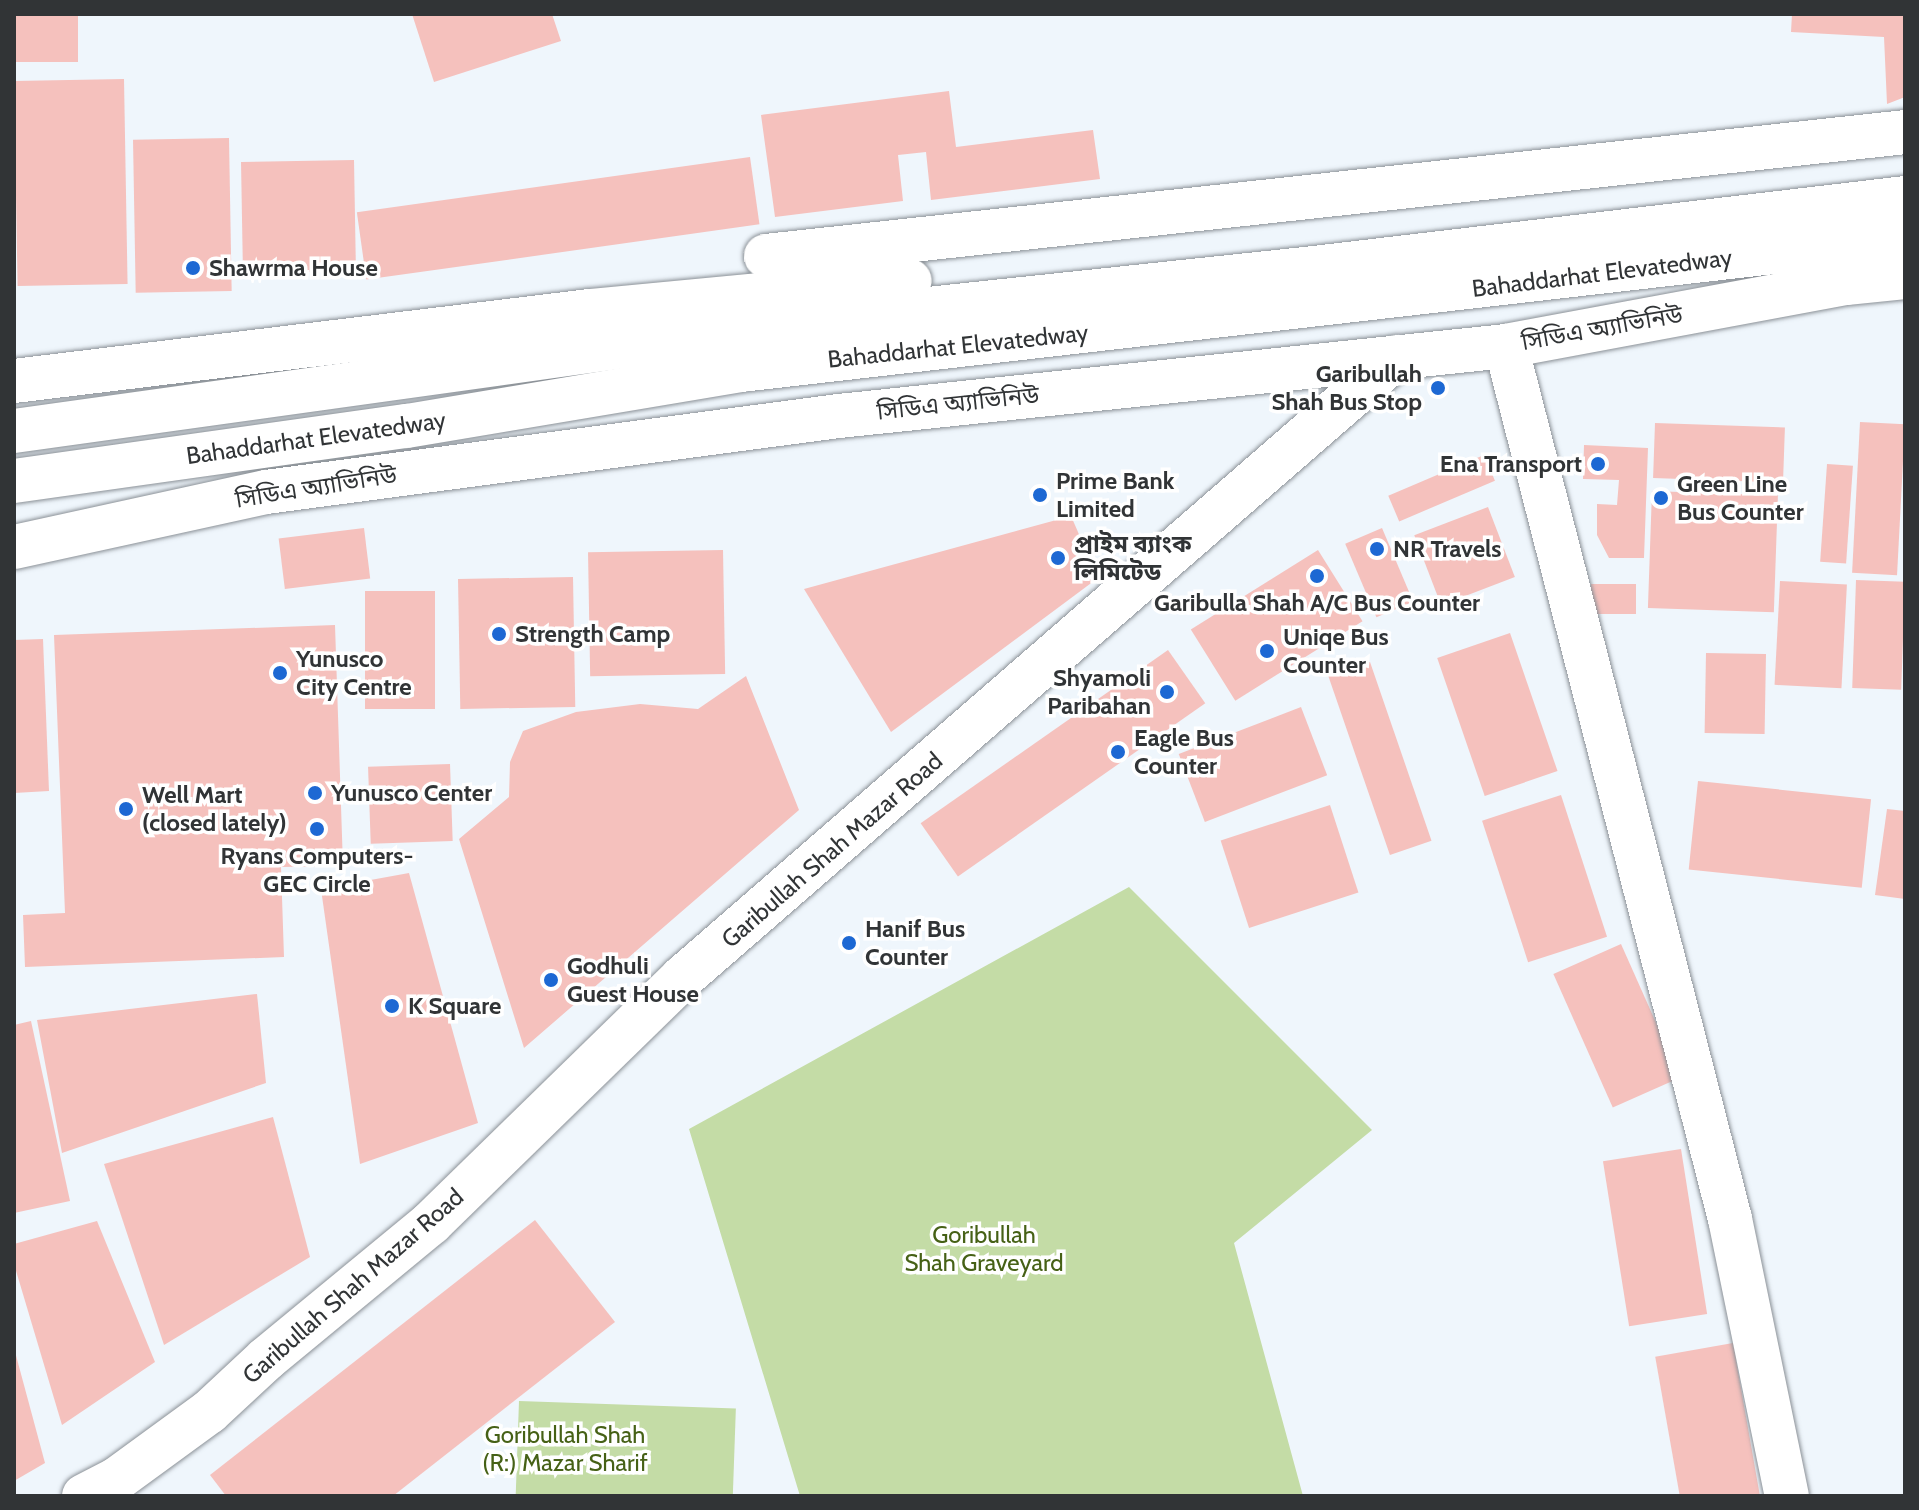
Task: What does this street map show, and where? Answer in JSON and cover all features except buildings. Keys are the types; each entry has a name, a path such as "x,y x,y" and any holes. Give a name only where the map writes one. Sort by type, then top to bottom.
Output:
{"main road":[{"path":"766,256 1905,132"},
{"path":"14,381 590,311 1362,239 1905,168"},
{"name":"Bahaddarhat Elevatedway","path":"14,431 768,326 1314,268 1905,198"},
{"name":"Bahaddarhat Elevatedway","path":"14,481 407,426 741,370 1905,237"},
{"name":"সিডিএ অ্যাভিনিউ","path":"14,547 266,492 839,416 1506,346 1846,283 1905,277"},
{"path":"1506,346 1730,1219 1787,1496"},
{"name":"Garibullah Shah Mazar Road","path":"84,1496 117,1479 209,1412 266,1359 431,1223 682,978 1397,357"}],"green space":[{"name":"Goribullah Shah Graveyard","path":"1129,887 1372,1130 1234,1243 1303,1496 800,1496 689,1129"},
{"name":"Goribullah Shah (R:) Mazar Sharif","path":"519,1401 736,1409 733,1496 516,1496"}],"place":[{"name":"Shawrma House","path":"193,268"},
{"name":"Garibullah Shah Bus Stop","path":"1438,388"},
{"name":"Ena Transport","path":"1598,464"},
{"name":"Prime Bank Limited","path":"1040,495"},
{"name":"Green Line Bus Counter","path":"1661,498"},
{"name":"NR Travels","path":"1377,549"},
{"name":"প্রাইম ব্যাংক লিমিটেড","path":"1058,558"},
{"name":"Garibulla Shah A/C Bus Counter","path":"1317,576"},
{"name":"Strength Camp","path":"499,634"},
{"name":"Uniqe Bus Counter","path":"1267,651"},
{"name":"Yunusco City Centre","path":"280,673"},
{"name":"Shyamoli Paribahan","path":"1167,692"},
{"name":"Eagle Bus Counter","path":"1118,752"},
{"name":"Yunusco Center","path":"315,793"},
{"name":"Well Mart (closed lately)","path":"126,809"},
{"name":"Ryans Computers- GEC Circle","path":"317,829"},
{"name":"Hanif Bus Counter","path":"849,943"},
{"name":"Godhuli Guest House","path":"551,980"},
{"name":"K Square","path":"392,1006"}]}
